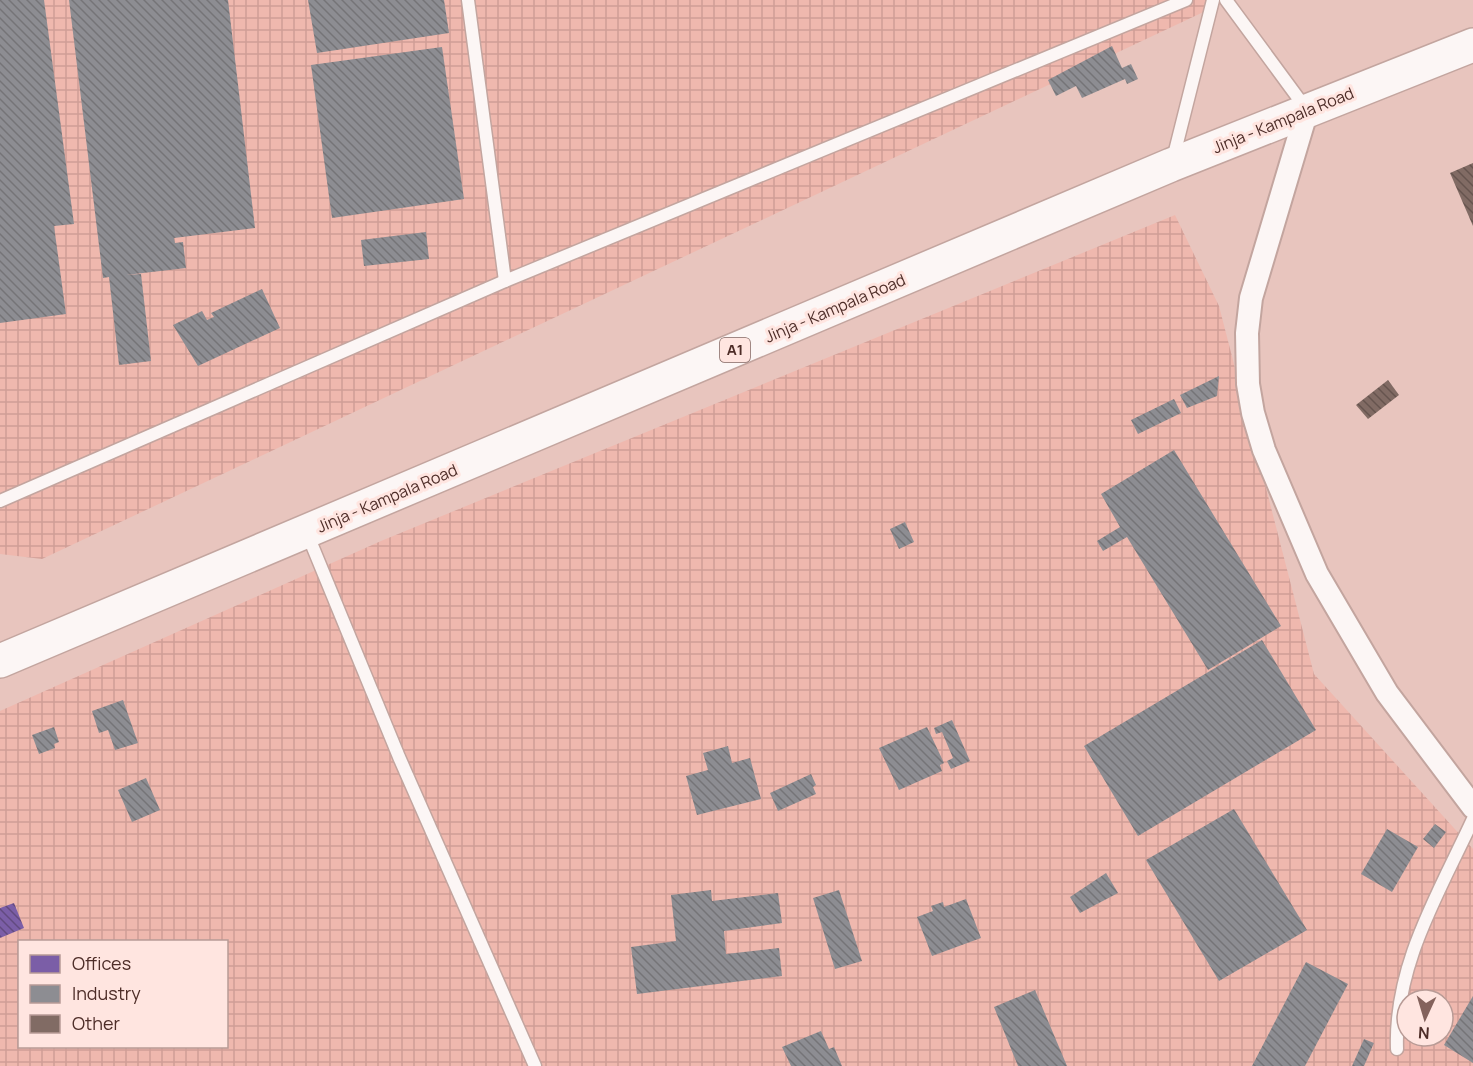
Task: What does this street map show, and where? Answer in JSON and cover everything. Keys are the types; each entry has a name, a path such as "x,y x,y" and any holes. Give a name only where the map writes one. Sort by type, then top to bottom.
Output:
{"highway":[{"name":"Jinja - Kampala Road","path":"0,661 1171,165 1473,45"}],"street":[{"path":"1307,110 1251,298 1247,333 1248,384 1253,413 1264,450 1317,574 1387,693 1473,807"}],"lane":[{"path":"468,0 505,281"},
{"path":"0,501 505,281 1186,0"},
{"path":"1171,165 1213,0"},
{"path":"1226,0 1307,110"},
{"path":"307,532 399,757 535,1066"},
{"path":"1397,1049 1396,1020 1408,959 1473,819"}],"shaded area":[{"path":"0,0 1229,0 42,559 0,554"},
{"path":"1175,215 1219,306 1314,674 1473,849 1473,1066 0,1066 0,711 381,541"}],"building: Offices":[{"path":"14,903 24,928 0,938 0,908"}],"building: Industry":[{"path":"0,0 44,0 74,224 54,226 66,314 0,323"},
{"path":"69,0 228,0 255,228 174,238 175,243 183,242 186,268 126,275 141,274 151,361 119,365 109,277 103,278"},
{"path":"308,0 444,0 449,33 317,53"},
{"path":"1112,46 1122,68 1131,64 1138,79 1127,84 1125,79 1082,98 1076,86 1056,96 1048,80"},
{"path":"442,47 464,199 332,218 311,65"},
{"path":"426,232 429,259 364,266 361,240"},
{"path":"262,289 280,328 198,366 173,325 202,311 207,320 214,317 211,313"},
{"path":"1219,376 1217,396 1187,408 1180,395"},
{"path":"1174,399 1181,413 1138,434 1131,420"},
{"path":"1174,450 1281,626 1208,670 1127,537 1103,551 1097,541 1120,527 1101,494"},
{"path":"905,522 914,542 899,549 890,529"},
{"path":"1262,640 1316,730 1138,836 1084,746"},
{"path":"123,700 138,743 115,750 108,730 99,733 92,711"},
{"path":"952,720 970,761 951,769 947,761 953,758 942,732 936,734 934,728"},
{"path":"54,727 59,742 54,744 55,748 39,754 32,735"},
{"path":"927,727 944,763 940,765 942,771 899,790 879,748"},
{"path":"728,746 732,763 750,758 761,799 697,815 686,776 708,770 703,753"},
{"path":"811,774 816,785 813,787 816,794 778,811 770,793"},
{"path":"146,778 160,810 132,822 118,790"},
{"path":"1234,809 1307,930 1219,981 1146,860"},
{"path":"1435,824 1446,832 1434,848 1423,839"},
{"path":"1387,829 1418,847 1392,892 1361,874"},
{"path":"1106,873 1118,893 1080,913 1070,897"},
{"path":"711,890 712,901 778,893 782,923 724,931 726,954 779,948 782,976 637,994 631,947 676,941 671,895"},
{"path":"839,890 862,961 835,969 813,898"},
{"path":"966,899 981,938 932,956 917,917 933,911 931,906 943,902 944,907"},
{"path":"1306,962 1348,984 1305,1066 1252,1066"},
{"path":"1035,990 1067,1066 1018,1066 994,1007"},
{"path":"1473,996 1473,1063 1449,1048 1455,1048 1455,1026"},
{"path":"821,1031 829,1049 834,1047 842,1066 791,1066 782,1047"},
{"path":"1364,1039 1374,1043 1364,1066 1352,1066"}],"building: Other":[{"path":"1473,163 1473,226 1450,173"},
{"path":"1388,380 1399,395 1368,419 1356,405"}]}
